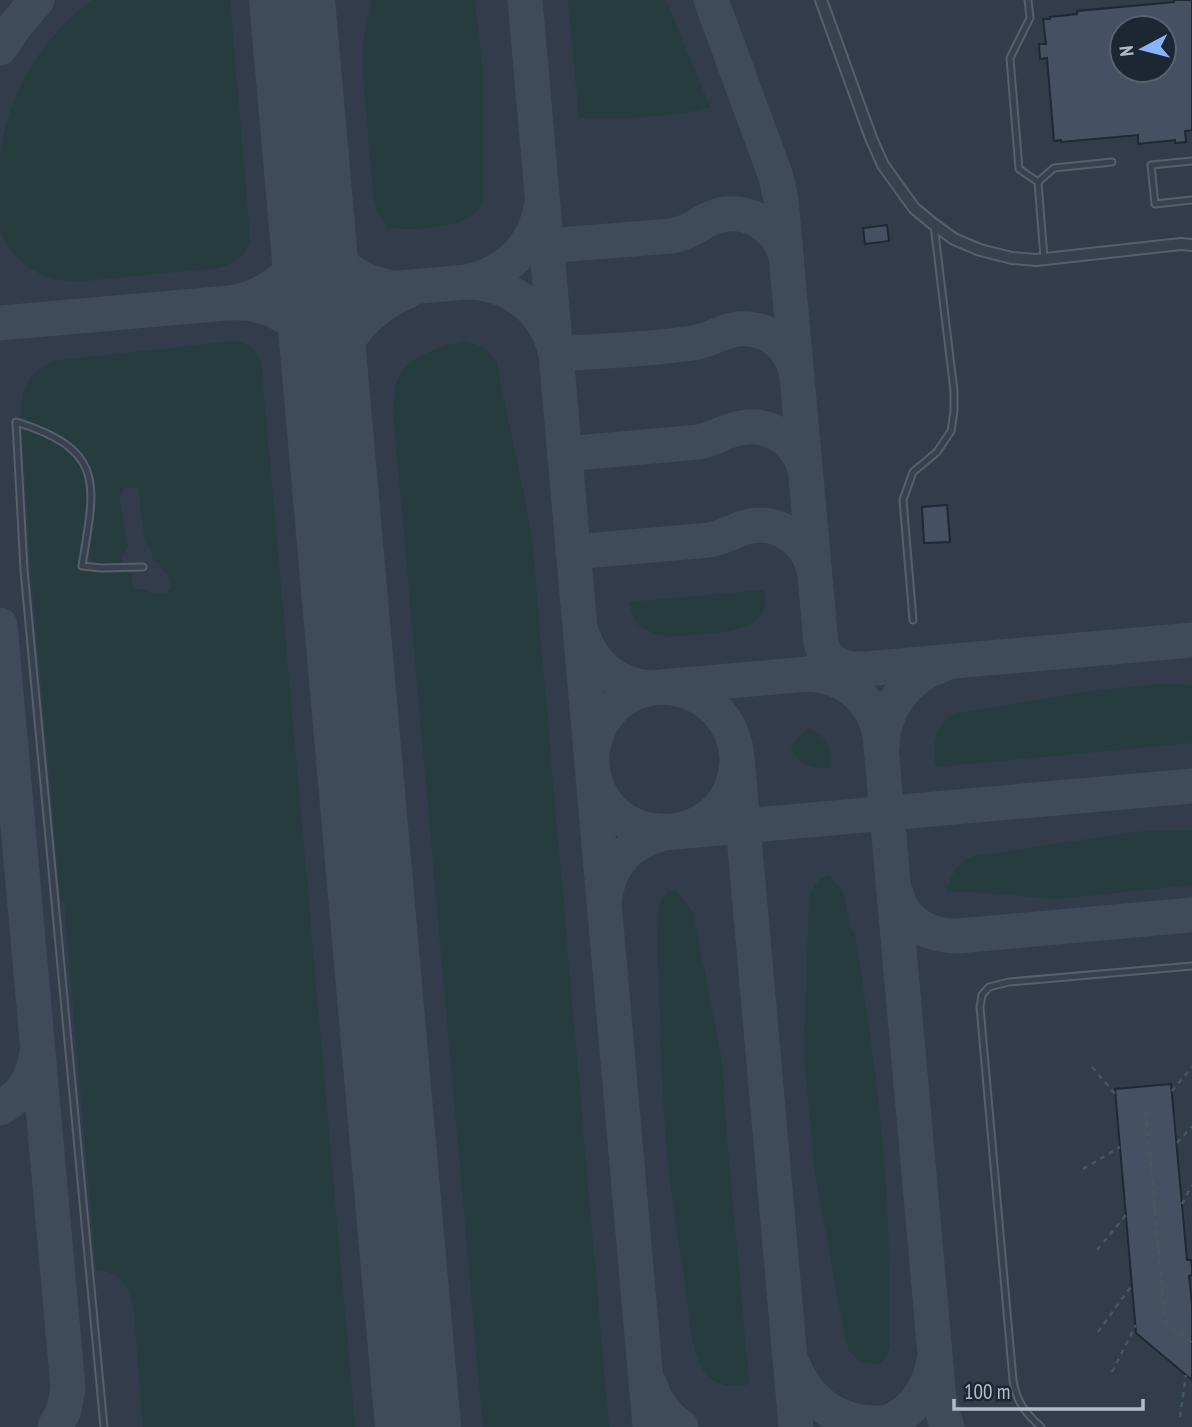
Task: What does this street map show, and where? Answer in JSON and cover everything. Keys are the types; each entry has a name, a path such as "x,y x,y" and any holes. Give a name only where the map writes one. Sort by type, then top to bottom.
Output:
{"street":[{"path":"821,0 883,165 914,208 954,239 980,250 1012,258 1044,260 1181,244 1192,245"}],"lane":[{"path":"1028,0 1030,18 1010,58 1019,169 1038,183 1044,260"},
{"path":"1192,161 1151,165 1155,204 1192,200"},
{"path":"1038,183 1054,168 1112,162"},
{"path":"913,620 903,500 913,472 937,452 951,431 954,411 954,391 934,225"},
{"path":"104,1427 24,570 16,422 38,429 68,445 80,456 88,470 91,506 82,566 143,567"},
{"path":"1041,1427 1022,1408 1016,1397 1013,1380 981,999 989,987 1009,982 1192,966"}],"path":[{"path":"1092,1067 1116,1095"},
{"path":"1172,1091 1192,1067"},
{"path":"1146,1111 1165,1321 1192,1343"},
{"path":"1177,1143 1192,1126"},
{"path":"1083,1170 1120,1147"},
{"path":"1182,1203 1192,1185"},
{"path":"1097,1251 1126,1215"},
{"path":"1098,1332 1132,1285"},
{"path":"1112,1372 1136,1325"},
{"path":"1181,1417 1186,1375"}],"shaded area":[{"path":"0,0 1192,0 1192,1427 0,1427"}],"green space":[{"path":"92,0 230,0 250,238 246,251 231,264 211,269 93,280 61,280 27,266 5,242 0,227 1,147 13,104 32,65 45,47 75,14"},
{"path":"371,0 475,0 483,73 483,198 478,210 468,218 433,228 396,228 387,227 378,212 373,195 363,72 363,45"},
{"path":"568,0 666,0 710,107 661,116 579,118"},
{"path":"234,341 255,351 262,372 355,1427 143,1427 134,1313 130,1296 119,1278 96,1270 64,901 61,901 32,584 22,431 38,433 62,447 75,457 83,471 87,507 77,569 115,573 128,571 132,574 133,589 146,589 149,593 166,594 171,588 167,573 160,564 153,561 151,549 145,542 138,487 125,488 119,497 128,547 122,556 121,564 100,565 91,558 89,547 95,494 93,477 87,462 67,441 21,417 22,398 31,377 53,361"},
{"path":"463,341 482,347 496,361 532,540 609,1427 483,1427 393,411 397,380 408,365 430,352"},
{"path":"763,590 766,604 761,615 751,625 726,632 669,637 654,634 639,626 629,602"},
{"path":"1159,684 1192,685 1192,743 937,767 934,755 937,734 943,722 956,714 1092,691"},
{"path":"807,729 819,734 827,743 831,768 806,765 793,753 791,747"},
{"path":"1192,830 1192,885 1056,899 947,891 956,869 975,856 1136,832"},
{"path":"829,876 843,891 851,930 854,930 873,1056 882,1141 888,1226 890,1328 889,1348 885,1359 879,1364 860,1362 849,1351 815,1174 804,1054 809,897 819,880"},
{"path":"669,891 677,891 693,912 722,1062 749,1384 744,1385 723,1384 709,1377 698,1360 690,1325 669,1169 662,1075 657,915 661,899"}],"building":[{"path":"1192,0 1192,130 1185,131 1186,142 1175,143 1175,140 1138,144 1138,135 1054,141 1047,58 1040,59 1039,44 1046,44 1043,19 1077,14 1077,11"},
{"path":"887,225 889,241 865,244 863,228"},
{"path":"947,505 950,542 924,543 922,507"},
{"path":"1171,1084 1187,1260 1191,1260 1192,1268 1192,1275 1189,1276 1192,1305 1192,1380 1136,1333 1115,1089"}],"taxiway":[{"path":"0,48 37,0"},
{"path":"525,0 650,1427"},
{"path":"711,0 776,177 781,200 821,643 827,656 836,664 861,669"},
{"path":"309,195 308,234 299,260 291,271 270,288 258,295 232,303 245,303 271,310 304,332 318,355 327,393"},
{"path":"313,207 322,237 337,260 359,277 389,287"},
{"path":"467,282 494,272 516,257 532,236 541,208"},
{"path":"546,246 672,236 712,218 735,214 747,216 767,226 782,245 786,256"},
{"path":"0,323 467,282 498,287 524,302 544,324 556,354 675,345 745,329 763,332 777,340 788,352 797,375"},
{"path":"331,440 332,385 341,354 368,316 380,306 408,291"},
{"path":"565,454 699,442 736,429 752,427 763,428 781,436 796,450 805,469"},
{"path":"573,552 709,540 758,525 779,529 798,541 805,549 814,570"},
{"path":"0,625 68,1388 64,1410 55,1427"},
{"path":"582,634 592,656 607,672 627,683 650,688 1192,640"},
{"path":"882,747 887,720 899,696 907,686 929,670 942,665"},
{"path":"806,674 833,679 855,691 871,710 880,735 939,1399 947,1427"},
{"path":"737,757 731,788 716,811 694,825 668,831 642,828 619,816 601,795 592,765 594,744 601,724 617,704 637,692 659,687 681,690 701,698 718,712 731,732 737,757 796,1427"},
{"path":"605,896 612,873 624,855 641,842 664,833 1192,786"},
{"path":"896,893 905,913 919,926 937,934 958,936 1192,915"},
{"path":"0,1108 15,1098 26,1085 37,1052"},
{"path":"888,1422 905,1412 919,1398 934,1361"},
{"path":"793,1365 808,1391 828,1409 853,1420 883,1423"},
{"path":"649,1383 661,1408 681,1427"}],"runway":[{"path":"292,0 418,1427"}]}
